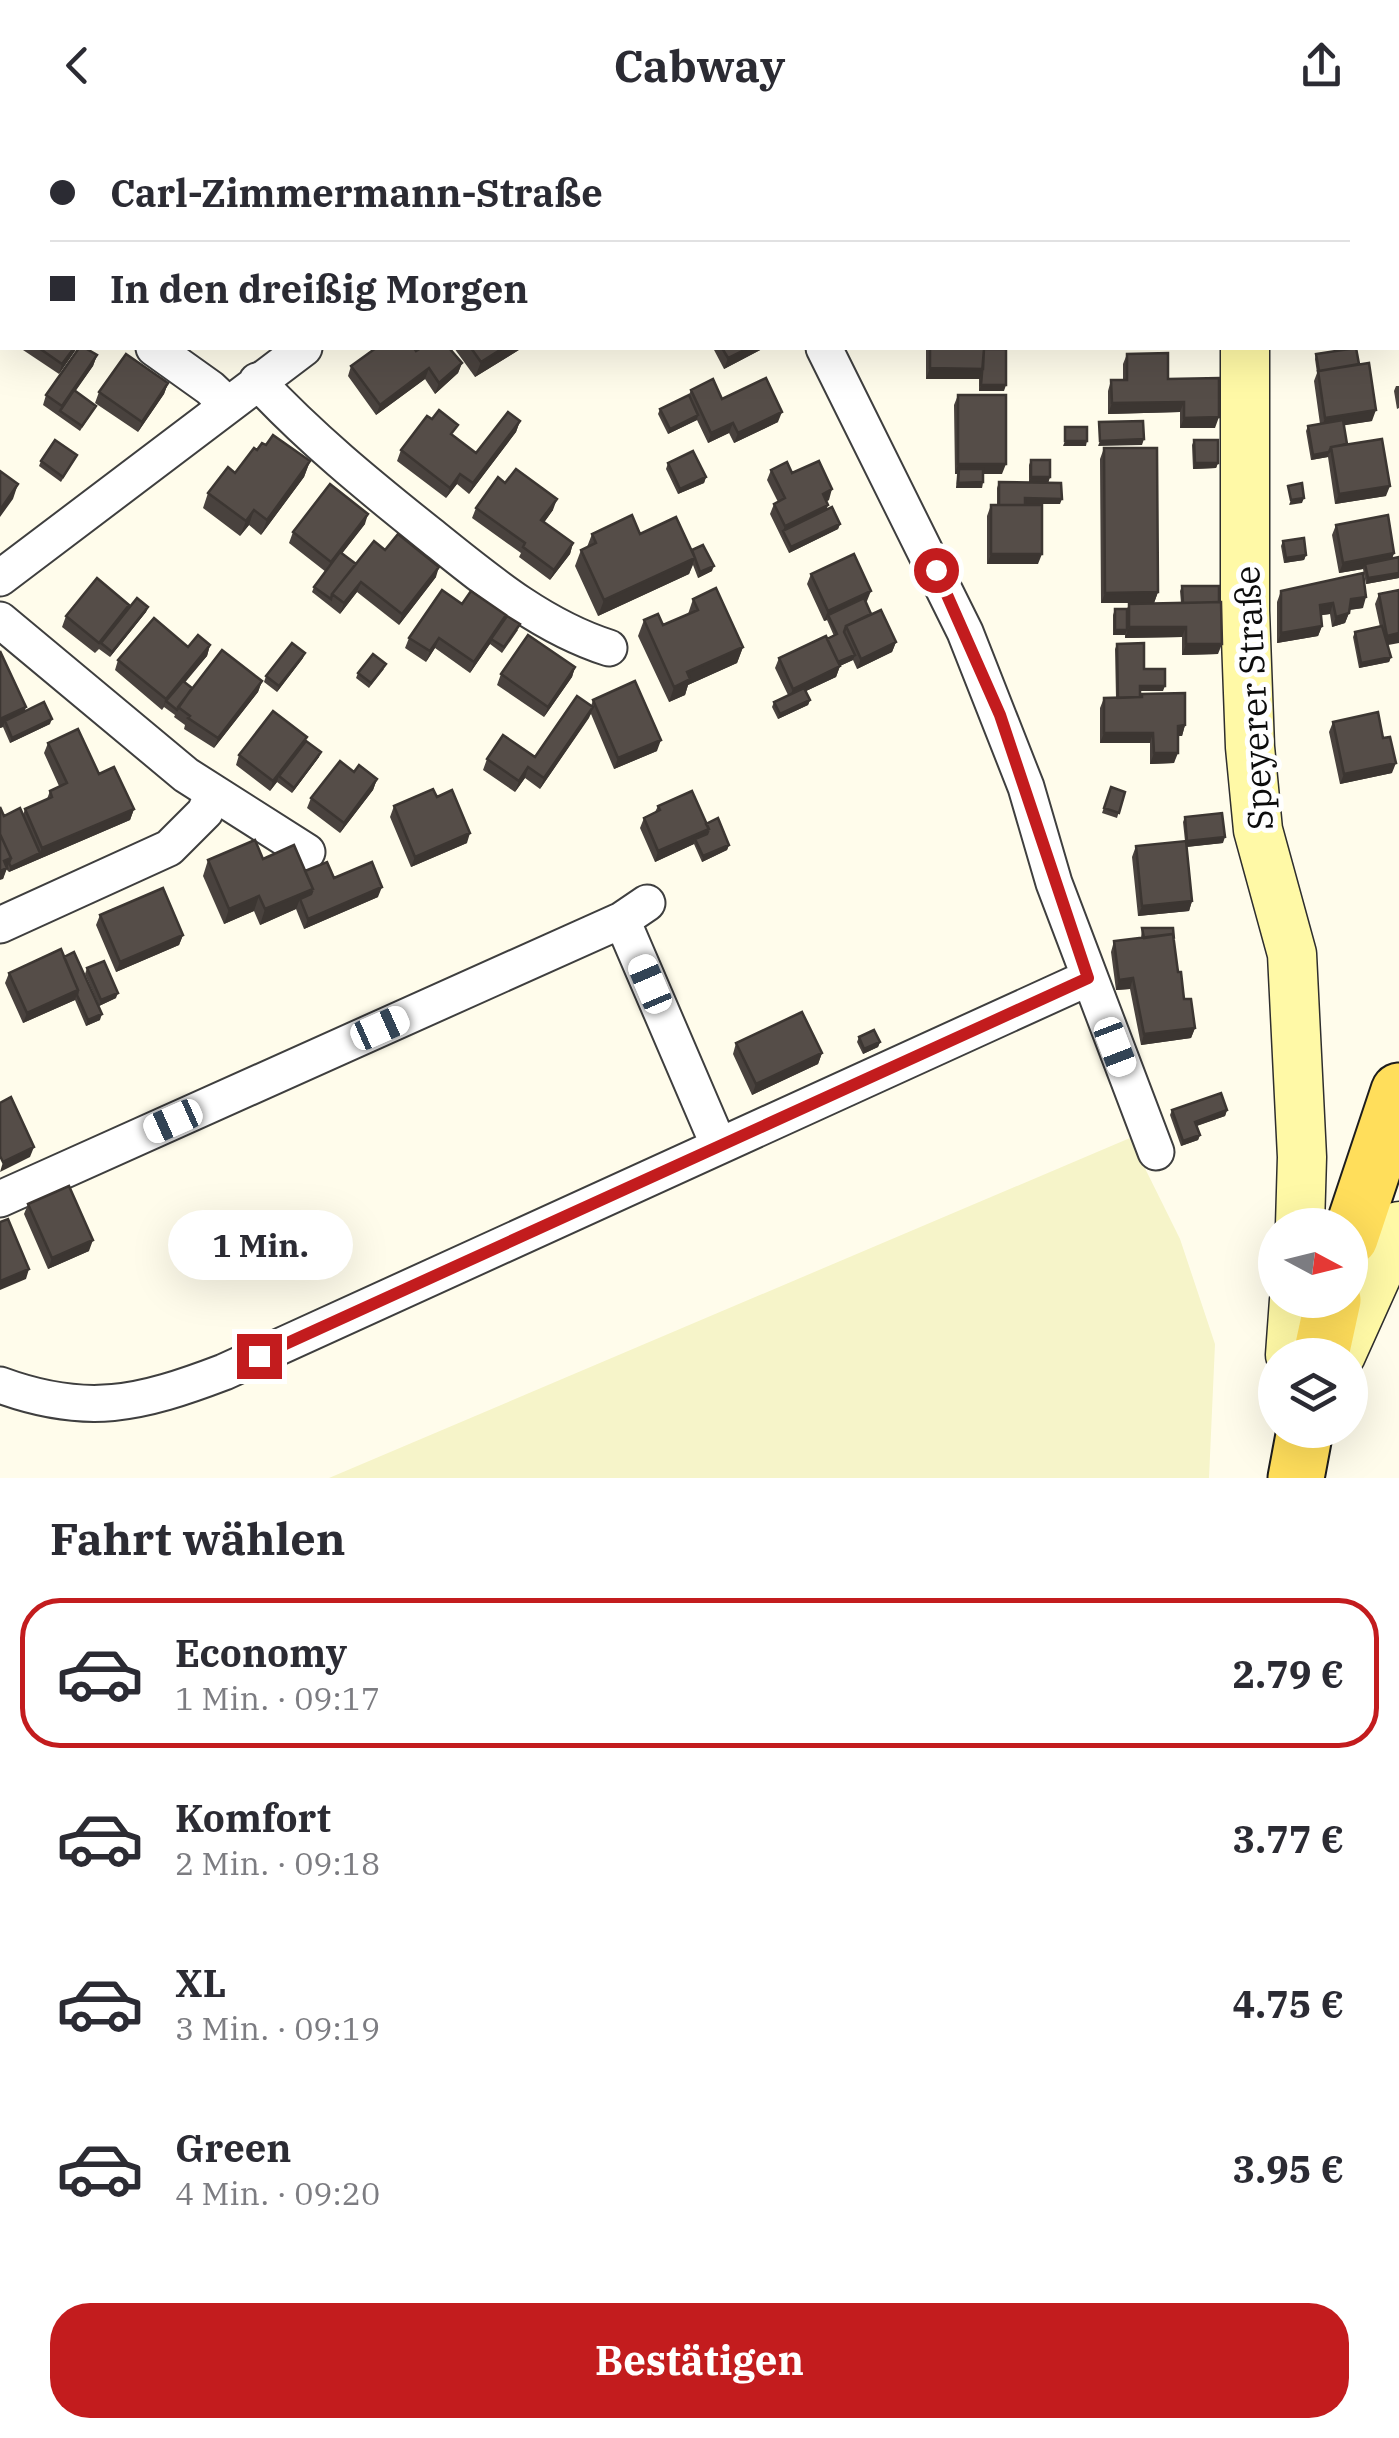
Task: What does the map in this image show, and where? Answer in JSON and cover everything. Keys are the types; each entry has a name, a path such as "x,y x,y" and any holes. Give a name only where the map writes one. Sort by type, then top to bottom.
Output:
{"main road":[{"name":"Speyerer Straße","path":"1245,350 1248,700 1258,830 1292,954 1302,1157 1300,1208"},
{"path":"1360,1208 1399,1091"},
{"path":"1349,1338 1399,1226"},
{"path":"1282,1478 1284,1448"},
{"path":"1296,1478 1304,1448"}],"street":[{"path":"157,350 227,404"},
{"path":"0,578 301,350"},
{"path":"825,350 965,632 1026,786 1054,883 1156,1152"},
{"path":"257,382 328,450 506,596 575,636 610,648"},
{"path":"0,620 212,795 308,852"},
{"path":"0,925 169,848 205,812 212,795"},
{"path":"0,1198 635,912 719,1146"},
{"path":"0,1385 55,1402 92,1406 180,1389 1088,978"}],"shaded area":[{"path":"1130,1138 1180,1239 1215,1344 1209,1478 329,1478"}],"building":[{"path":"42,350 72,350 62,364"},
{"path":"78,350 97,355 62,406 46,395"},
{"path":"373,350 451,350 462,363 439,383 429,368 380,405 351,366"},
{"path":"472,350 500,350 481,362"},
{"path":"723,350 744,350 728,358"},
{"path":"930,350 984,350 983,369 930,368"},
{"path":"984,350 1006,350 1006,385 981,385"},
{"path":"1356,350 1359,364 1319,371 1316,354"},
{"path":"1168,353 1168,379 1219,378 1219,417 1184,418 1184,402 1112,403 1111,380 1127,380 1127,354"},
{"path":"126,354 168,383 142,422 99,392"},
{"path":"1369,363 1376,410 1325,418 1318,371"},
{"path":"766,378 782,412 738,433 733,423 711,433 691,390 713,379 722,399"},
{"path":"74,390 96,406 82,426 60,411"},
{"path":"689,395 698,415 670,429 660,409"},
{"path":"958,395 1006,395 1006,464 958,464"},
{"path":"439,410 458,425 451,434 476,453 508,412 520,421 473,483 460,474 450,488 401,450 427,416 432,419"},
{"path":"1343,420 1347,444 1313,455 1308,426"},
{"path":"1143,421 1144,439 1100,441 1099,422"},
{"path":"1065,427 1087,427 1087,441 1065,441"},
{"path":"273,435 310,461 267,520 254,510 246,521 208,493 228,467 235,473 254,448 266,445"},
{"path":"1382,439 1390,486 1339,494 1331,447"},
{"path":"55,440 77,455 63,477 41,461"},
{"path":"1194,440 1218,440 1218,463 1195,463"},
{"path":"1104,448 1157,448 1158,592 1105,593"},
{"path":"693,451 706,477 680,489 668,463"},
{"path":"1031,460 1050,460 1050,477 1031,477"},
{"path":"819,461 832,489 823,494 828,505 785,526 774,504 785,498 771,470 787,462 792,473"},
{"path":"516,469 557,499 541,520 573,543 554,570 523,547 525,543 476,508 498,477 505,483"},
{"path":"959,469 983,469 983,482 958,483"},
{"path":"0,471 18,484 0,510"},
{"path":"999,482 1061,483 1062,499 1025,498 1025,505 999,505"},
{"path":"1302,483 1304,498 1291,500 1288,486"},
{"path":"330,484 368,514 331,562 293,532"},
{"path":"991,505 1042,505 1042,554 991,554"},
{"path":"832,507 840,524 791,547 783,531"},
{"path":"632,515 640,534 676,517 695,558 604,600 581,550 596,543 592,534"},
{"path":"1388,515 1394,553 1343,563 1336,525"},
{"path":"398,534 439,567 402,614 361,582 344,603 332,594 374,541 385,550"},
{"path":"1304,538 1306,555 1286,558 1283,541"},
{"path":"703,545 714,566 700,572 692,550"},
{"path":"340,552 356,564 331,599 314,587"},
{"path":"854,554 871,591 828,611 811,574"},
{"path":"1399,557 1399,573 1368,578 1365,564"},
{"path":"1363,573 1366,597 1351,599 1349,613 1336,617 1333,603 1320,605 1322,626 1281,633 1281,591"},
{"path":"97,578 129,605 99,643 66,616"},
{"path":"1182,586 1219,586 1219,602 1183,603"},
{"path":"716,588 743,647 687,672 690,679 674,687 644,620 658,614 663,625 698,610 693,599"},
{"path":"442,590 462,604 471,591 506,615 474,662 439,638 430,651 409,638"},
{"path":"1399,590 1399,633 1387,636 1379,594"},
{"path":"137,598 148,607 112,652 101,643"},
{"path":"864,598 871,614 846,626 844,632 855,655 838,662 827,639 837,634 828,615"},
{"path":"1221,602 1222,644 1186,644 1186,627 1129,627 1129,604"},
{"path":"1115,609 1127,609 1127,630 1115,630"},
{"path":"881,610 896,642 861,659 846,626"},
{"path":"507,616 520,624 504,647 491,639"},
{"path":"154,618 188,647 198,635 210,645 166,699 118,660"},
{"path":"1382,626 1391,657 1361,663 1355,632"},
{"path":"528,635 575,667 548,707 501,674"},
{"path":"826,636 840,666 793,689 779,658"},
{"path":"292,643 305,653 279,686 266,676"},
{"path":"1144,643 1144,669 1165,669 1165,686 1140,686 1140,697 1118,698 1117,644"},
{"path":"222,650 262,681 218,738 178,707"},
{"path":"0,651 26,707 0,719"},
{"path":"373,654 386,664 371,683 358,673"},
{"path":"183,681 192,688 177,710 166,701"},
{"path":"635,681 661,740 618,758 593,700"},
{"path":"804,688 810,700 780,714 774,702"},
{"path":"1185,693 1185,725 1178,726 1178,753 1154,753 1153,733 1104,733 1104,698"},
{"path":"577,696 593,707 544,778 528,767 519,781 487,759 503,735 535,757"},
{"path":"44,702 52,719 12,738 5,721"},
{"path":"273,711 307,737 273,781 239,755"},
{"path":"1378,712 1383,738 1390,737 1396,763 1344,774 1333,722"},
{"path":"78,729 99,774 114,767 134,809 42,848 25,809 52,797 50,791 67,783 48,743"},
{"path":"306,741 321,752 294,788 279,776"},
{"path":"340,761 354,772 359,765 377,779 344,823 311,798"},
{"path":"1111,787 1125,792 1119,813 1104,808"},
{"path":"433,789 437,797 452,790 470,833 415,857 394,806"},
{"path":"692,791 709,829 658,851 644,818 660,810 658,806"},
{"path":"0,807 4,816 20,808 40,853 11,867 0,834"},
{"path":"1222,813 1225,837 1187,841 1185,817"},
{"path":"718,818 729,845 703,856 695,839 707,834 706,824"},
{"path":"0,834 11,858 4,861 7,868 0,871"},
{"path":"255,840 263,859 294,845 313,889 265,909 259,896 229,909 208,860"},
{"path":"1186,841 1192,901 1142,906 1136,846"},
{"path":"327,862 334,878 372,862 382,887 308,919 300,899 313,889 305,871"},
{"path":"163,888 183,935 120,962 100,915"},
{"path":"1142,928 1173,928 1174,939 1173,934 1144,938"},
{"path":"1173,934 1184,999 1191,999 1195,1028 1144,1034 1133,978 1119,980 1114,941"},
{"path":"61,949 78,990 27,1013 9,973"},
{"path":"74,952 102,1014 88,1020 64,957"},
{"path":"104,961 118,993 101,1000 87,968"},
{"path":"802,1012 822,1053 756,1084 736,1043"},
{"path":"874,1030 880,1042 864,1049 859,1037"},
{"path":"1221,1093 1227,1110 1195,1122 1200,1135 1183,1141 1172,1110"},
{"path":"11,1097 34,1147 3,1162 0,1103"},
{"path":"69,1186 93,1240 52,1258 28,1204"},
{"path":"8,1219 29,1269 0,1281 0,1222"}],"route":[{"path":"259,1356 1088,978 1000,715 936,570"}]}
